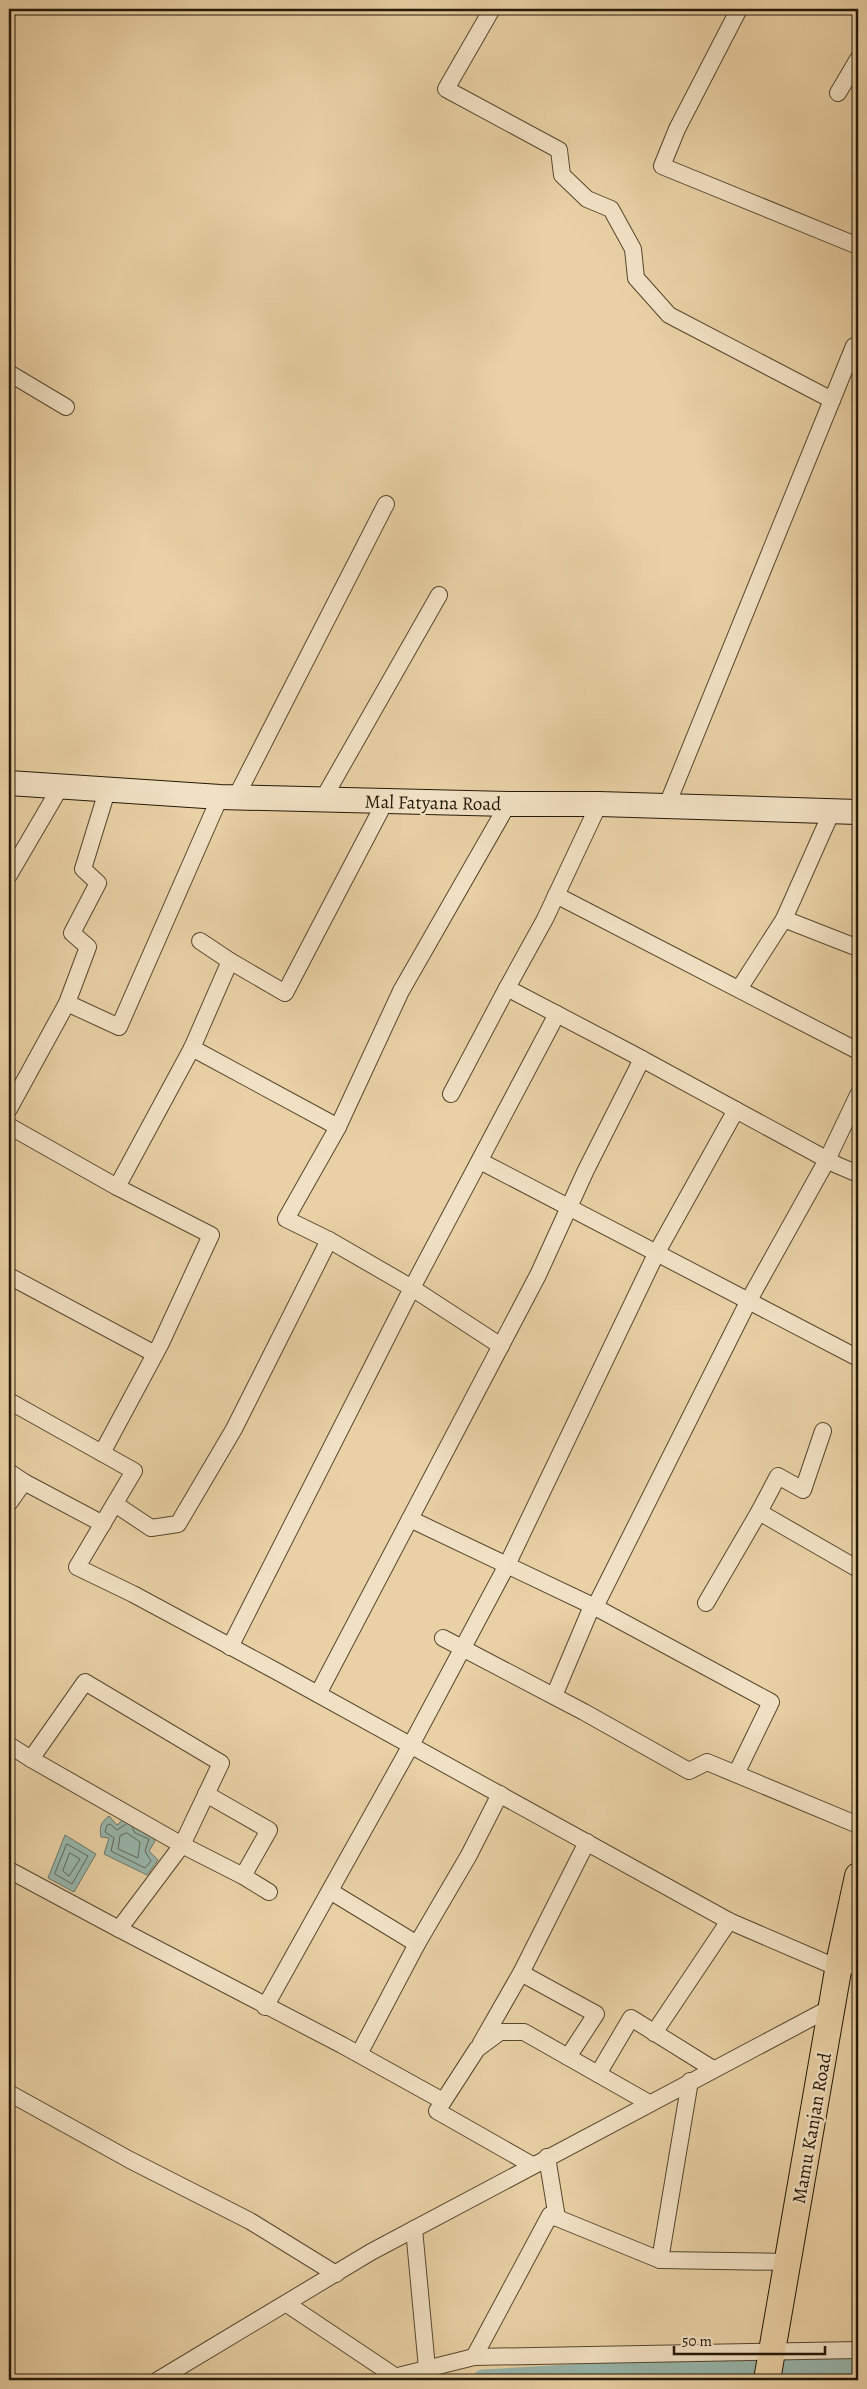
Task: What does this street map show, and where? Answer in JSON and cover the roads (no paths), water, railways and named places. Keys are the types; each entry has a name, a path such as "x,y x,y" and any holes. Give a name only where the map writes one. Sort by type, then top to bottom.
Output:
{"main road":[{"name":"Mal Fatyana Road","path":"9,783 107,791 228,797 508,804 599,804 858,812"},
{"name":"Mamu Kanjan Road","path":"767,2380 832,2007 845,1965 858,1876"}],"street":[{"path":"492,9 446,89 559,150 562,175 587,199 611,209 633,249 636,278 669,315 832,400"},
{"path":"739,9 677,129 662,166 858,246"},
{"path":"838,93 858,59"},
{"path":"668,806 854,346"},
{"path":"9,373 66,407"},
{"path":"67,1003 120,1027 228,797 386,504"},
{"path":"323,799 439,595"},
{"path":"9,875 61,786"},
{"path":"9,1110 67,1003 88,947 72,933 98,882 83,869 107,791"},
{"path":"200,941 285,993 386,800"},
{"path":"501,1346 412,1288 330,1240 286,1219 338,1127 401,991 508,804"},
{"path":"451,1094 556,895 599,804"},
{"path":"738,989 784,919 832,811"},
{"path":"556,895 858,1050"},
{"path":"784,919 858,948"},
{"path":"117,1187 192,1048 230,961"},
{"path":"506,988 642,1059 827,1160 858,1174"},
{"path":"230,1646 412,1288 557,1014"},
{"path":"192,1048 338,1127"},
{"path":"318,1694 538,1275 642,1059"},
{"path":"554,1696 594,1606 748,1300 827,1160 858,1095"},
{"path":"265,2007 411,1745 507,1565 657,1252 736,1110"},
{"path":"9,1126 117,1187 211,1235 155,1354 102,1453"},
{"path":"480,1161 570,1206 858,1358"},
{"path":"115,1504 151,1528 178,1524 234,1429 330,1240"},
{"path":"9,1276 155,1354"},
{"path":"9,1401 134,1471 77,1567 230,1646 729,1921 845,1965"},
{"path":"706,1603 778,1476 802,1490 823,1431"},
{"path":"9,1472 103,1524"},
{"path":"9,1503 24,1482"},
{"path":"759,1512 858,1569"},
{"path":"410,1519 594,1606 771,1702 736,1774"},
{"path":"443,1638 554,1696 689,1771 707,1762 858,1825"},
{"path":"31,1759 85,1682 221,1763 182,1844 119,1929"},
{"path":"9,1745 269,1892"},
{"path":"206,1794 269,1830 243,1876"},
{"path":"359,2054 416,1944 469,1855 500,1794"},
{"path":"532,2165 437,2111 477,2049 521,1973 588,1842"},
{"path":"9,1870 265,2007 359,2054 443,2101"},
{"path":"330,1891 416,1944"},
{"path":"654,2033 729,1921"},
{"path":"521,1973 596,2014 568,2057"},
{"path":"158,2380 414,2229 832,2007"},
{"path":"598,2074 631,2018 713,2069"},
{"path":"477,2049 500,2032 524,2032 649,2103"},
{"path":"660,2260 690,2081"},
{"path":"9,2093 130,2160 250,2222 336,2274"},
{"path":"547,2157 557,2218"},
{"path":"474,2358 550,2215 660,2260 788,2262"},
{"path":"414,2229 427,2368"},
{"path":"287,2304 389,2379 427,2368 474,2358 858,2350"}],"water":[{"path":"128,1815 152,1833 155,1841 149,1851 158,1860 147,1875 104,1854 109,1838 101,1837 102,1823 109,1816 117,1825"},
{"path":"65,1835 96,1854 74,1892 48,1878"}],"waterway":[{"path":"483,2380 693,2368 858,2369"}]}
